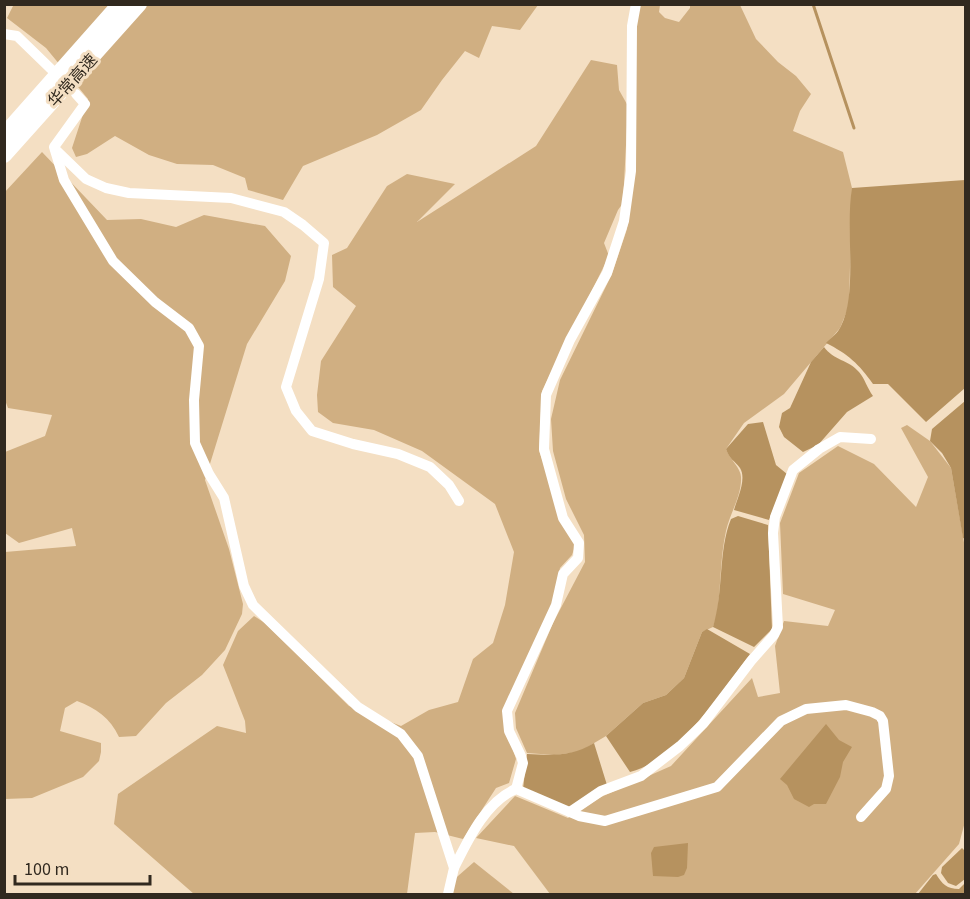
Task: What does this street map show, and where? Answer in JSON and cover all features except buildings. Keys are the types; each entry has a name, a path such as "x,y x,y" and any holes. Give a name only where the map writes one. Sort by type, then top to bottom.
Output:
{"highway":[{"name":"华常高速","path":"4,135 120,4"},
{"name":"华常高速","path":"4,155 139,4"}],"street":[{"path":"516,789 523,764 522,756 509,731 507,711 556,604 563,573 578,558 579,543 563,518 543,449 546,395 570,340 607,273 624,221 631,171 632,26 636,4"},
{"path":"4,34 17,36 51,69"},
{"path":"54,147 85,104 76,94"},
{"path":"54,147 64,180 113,261 155,302 189,328 198,346 194,400 195,443 209,474 224,498 244,586 253,605 358,707 402,734 418,756 454,868"},
{"path":"54,147 86,179 106,188 129,193 231,198 284,212 324,243 319,279 286,387 296,411 312,431 353,444 398,454 430,466 449,485 459,501"},
{"path":"570,812 601,791 649,771 703,724 778,627 773,533 775,517 794,470 819,449 840,437 871,439"},
{"path":"448,894 454,868 465,846 488,811 505,793 516,789 590,820 605,821 717,787 781,721 806,709 846,705 872,712 880,716 883,721 889,776 886,789 861,817"}],"shaded area":[{"path":"14,4 538,5 520,30 492,26 479,58 465,51 421,110 377,135 303,166 283,200 248,190 245,178 213,165 177,164 149,155 115,136 87,154 76,157 72,148 88,99 46,48 7,18"},
{"path":"640,5 660,5 659,12 665,18 679,22 690,5 740,5 756,39 778,62 796,76 811,94 800,111 793,131 843,152 852,188 849,306 840,328 784,394 744,423 726,449 739,470 741,484 724,541 717,615 713,627 702,632 684,678 666,695 643,703 606,736 579,752 554,755 527,753 516,728 515,713 553,623 585,562 584,535 566,499 553,451 551,419 560,380 612,274 627,229 635,168 636,27"},
{"path":"591,60 617,65 619,90 628,106 623,203 604,243 609,256 542,391 539,451 575,546 572,555 560,568 553,601 503,718 516,759 509,783 496,788 463,839 435,832 415,833 407,894 194,894 114,824 118,794 217,726 246,733 245,721 223,665 238,631 254,616 265,623 349,706 401,726 429,710 458,702 473,659 493,643 505,605 514,552 495,504 422,451 374,430 333,423 318,412 317,395 321,361 356,306 333,287 332,255 347,248 387,186 407,174 455,184 417,222 536,146"},
{"path":"42,152 107,220 141,219 176,227 204,215 265,226 291,256 285,281 247,344 205,480 229,549 243,604 242,614 225,650 202,675 166,703 136,736 119,737 102,714 77,701 65,708 60,731 101,743 99,761 83,777 32,798 5,799 5,552 76,546 72,528 19,543 5,533 5,452 45,436 52,415 8,408 5,400 4,193"},
{"path":"965,180 965,388 926,422 888,384 873,384 852,360 826,343 841,326 849,296 852,188"},
{"path":"824,347 832,355 859,372 873,396 847,412 818,445 803,452 784,437 779,427 782,413 790,408 811,362"},
{"path":"965,401 965,539 951,468 942,453 930,441 932,429"},
{"path":"763,422 776,465 787,474 769,520 734,510 742,483 742,473 726,449 748,424"},
{"path":"907,425 930,441 951,468 965,548 966,818 959,844 915,894 550,894 514,846 476,838 515,796 568,818 601,797 671,766 752,678 758,697 780,693 775,646 784,621 828,626 835,610 783,594 780,523 799,473 838,446 874,464 916,507 928,477 901,428"},
{"path":"738,516 768,525 772,629 754,647 713,627 719,599 724,544 731,519"},
{"path":"707,629 750,654 712,705 681,739 665,754 648,765 630,772 606,736 643,703 666,695 684,678 702,632"},
{"path":"826,724 839,740 852,747 843,762 840,777 826,804 814,804 809,807 794,799 787,785 780,779"},
{"path":"594,743 607,785 571,809 523,789 527,754 570,753"},
{"path":"688,843 687,868 684,875 678,877 653,876 651,853 654,847"},
{"path":"962,848 965,851 965,879 956,886 948,883 941,873 942,867"},
{"path":"474,862 514,894 452,894 450,883"},
{"path":"936,874 943,883 951,888 959,889 965,883 965,894 918,894"}],"waterway":[{"path":"813,4 854,128"}]}
